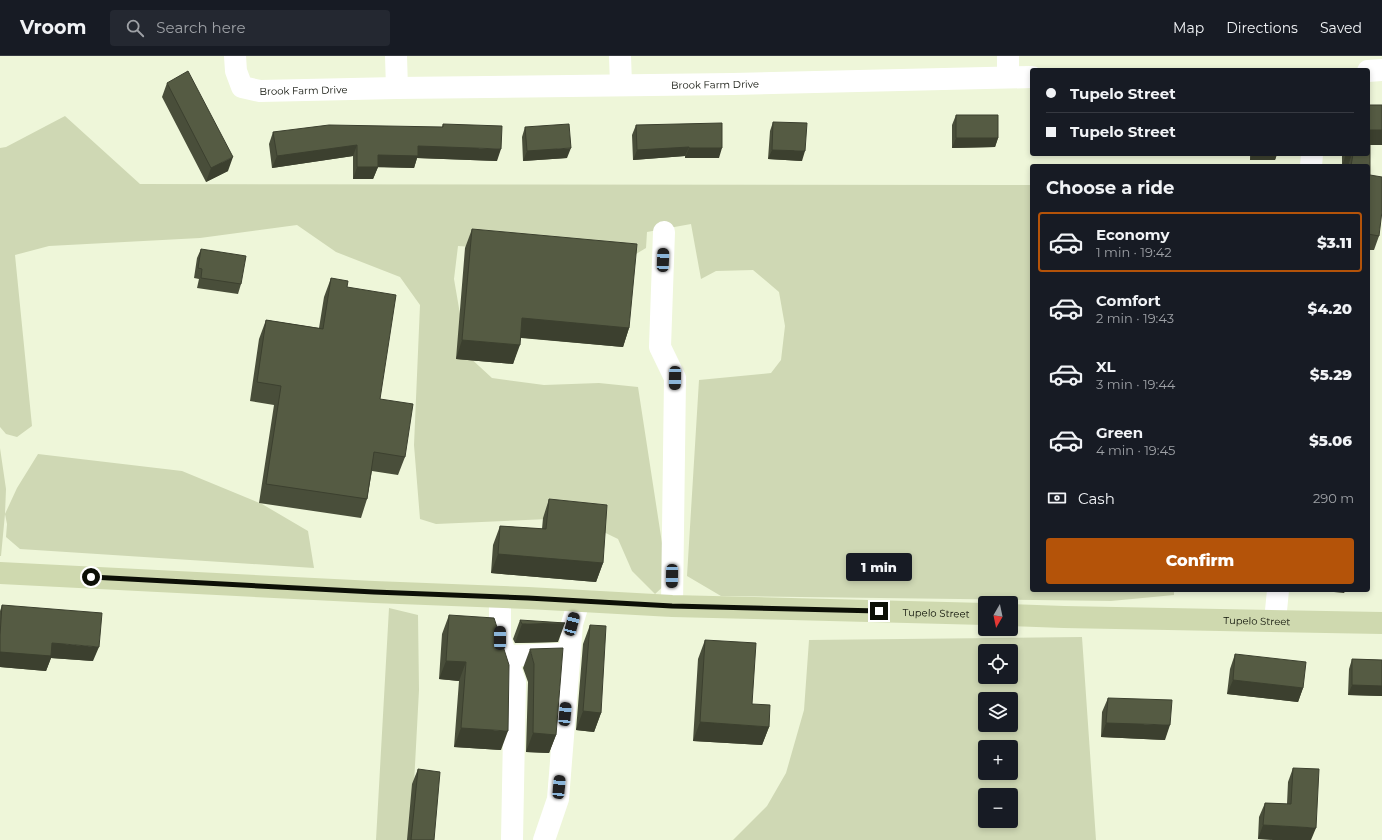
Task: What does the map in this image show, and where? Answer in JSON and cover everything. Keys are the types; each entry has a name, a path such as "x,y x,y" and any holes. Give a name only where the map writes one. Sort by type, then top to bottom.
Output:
{"main road":[{"name":"Tupelo Street","path":"0,573 672,606 978,614"},
{"name":"Tupelo Street","path":"1018,615 1276,622 1382,623"}],"street":[{"name":"Brook Farm Drive","path":"235,56 236,71 242,87 260,91 1030,77"},
{"path":"396,56 397,88"},
{"path":"620,56 621,84"},
{"path":"1008,56 1008,78"},
{"path":"1370,71 1382,70"},
{"path":"664,232 660,347 675,378 672,606"},
{"path":"1276,622 1278,592"},
{"path":"500,598 500,638 515,682 512,840"},
{"path":"544,840 558,799 572,624 579,601"},
{"path":"506,656 570,654"}],"green space":[{"path":"65,116 140,184 1030,185 1030,592 1174,592 1174,595 1111,601 1018,600 1018,596 978,596 978,599 721,596 687,576 699,380 771,373 781,360 785,326 779,292 753,270 716,271 701,279 691,224 647,232 646,248 631,257 458,246 454,279 467,355 492,378 544,385 599,383 638,387 668,582 655,594 632,571 618,539 585,523 549,519 436,524 420,519 414,445 420,305 400,277 336,252 297,225 200,238 49,246 15,255 32,426 17,437 6,434 0,427 0,148 6,147"},
{"path":"0,448 6,489 1,556 0,556"},
{"path":"38,454 182,471 262,504 308,531 314,568 20,549 6,537 7,524 5,514 17,488"},
{"path":"389,608 418,615 419,690 411,840 376,840"},
{"path":"1082,637 1096,840 733,840 767,806 786,773 804,710 809,640"}],"building":[{"path":"188,71 233,157 211,168 167,83"},
{"path":"1370,105 1382,105 1382,130 1370,130"},
{"path":"956,115 998,115 998,138 956,138"},
{"path":"773,122 807,123 805,151 772,150"},
{"path":"722,123 722,148 689,147 637,150 636,125"},
{"path":"443,124 502,126 501,149 418,146 418,156 378,155 378,167 357,167 357,145 277,156 273,132 329,125 443,127"},
{"path":"569,124 571,148 527,151 525,127"},
{"path":"1353,156 1370,156 1370,164 1351,164"},
{"path":"1370,175 1382,177 1382,211 1379,236 1370,234"},
{"path":"472,229 637,244 629,328 522,318 520,345 462,340"},
{"path":"201,249 246,256 241,284 201,278 202,269 198,268"},
{"path":"331,278 348,281 347,287 396,295 380,399 413,404 405,457 374,452 367,499 266,484 281,386 257,382 266,320 323,329"},
{"path":"549,499 607,505 603,563 498,554 500,526 546,529"},
{"path":"2,605 102,613 99,647 52,643 51,656 0,652"},
{"path":"449,615 494,618 509,665 508,731 461,728 466,662 446,661"},
{"path":"520,620 565,623 522,624"},
{"path":"590,625 606,626 601,713 583,711"},
{"path":"705,640 756,643 752,704 770,705 769,727 700,722"},
{"path":"563,648 556,735 533,733 534,664 530,649"},
{"path":"1235,654 1306,662 1303,688 1233,680"},
{"path":"1352,659 1382,660 1382,686 1352,685"},
{"path":"1108,698 1172,700 1170,725 1106,723"},
{"path":"1293,768 1319,769 1316,828 1263,825 1265,803 1291,804"},
{"path":"418,769 440,772 434,840 411,840"}],"route":[{"path":"91,577 672,606 879,611"}]}
